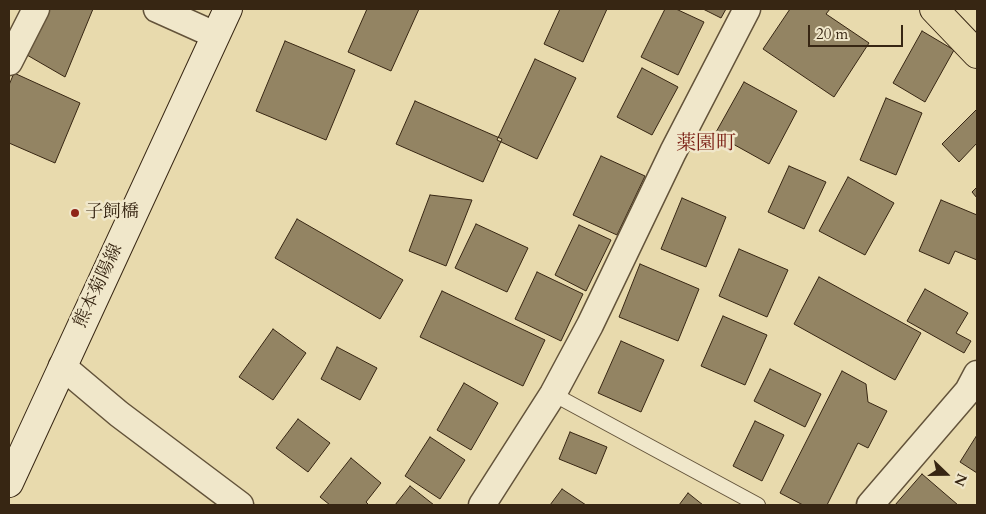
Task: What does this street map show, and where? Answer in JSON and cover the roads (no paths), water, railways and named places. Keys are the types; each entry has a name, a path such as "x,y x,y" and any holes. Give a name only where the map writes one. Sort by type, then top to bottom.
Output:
{"main road":[{"name":"熊本菊陽線","path":"9,483 228,9"},
{"path":"934,9 977,54"}],"street":[{"path":"9,62 36,9"},
{"path":"158,9 215,35"},
{"path":"482,505 553,394 590,325 673,152 747,9"},
{"path":"62,366 119,414 240,505"},
{"path":"870,505 968,391 977,374"}],"lane":[{"path":"553,394 758,505"}],"place":[{"name":"子飼橋","path":"75,213"}],"district":[{"name":"薬園町","path":"706,144"}]}
